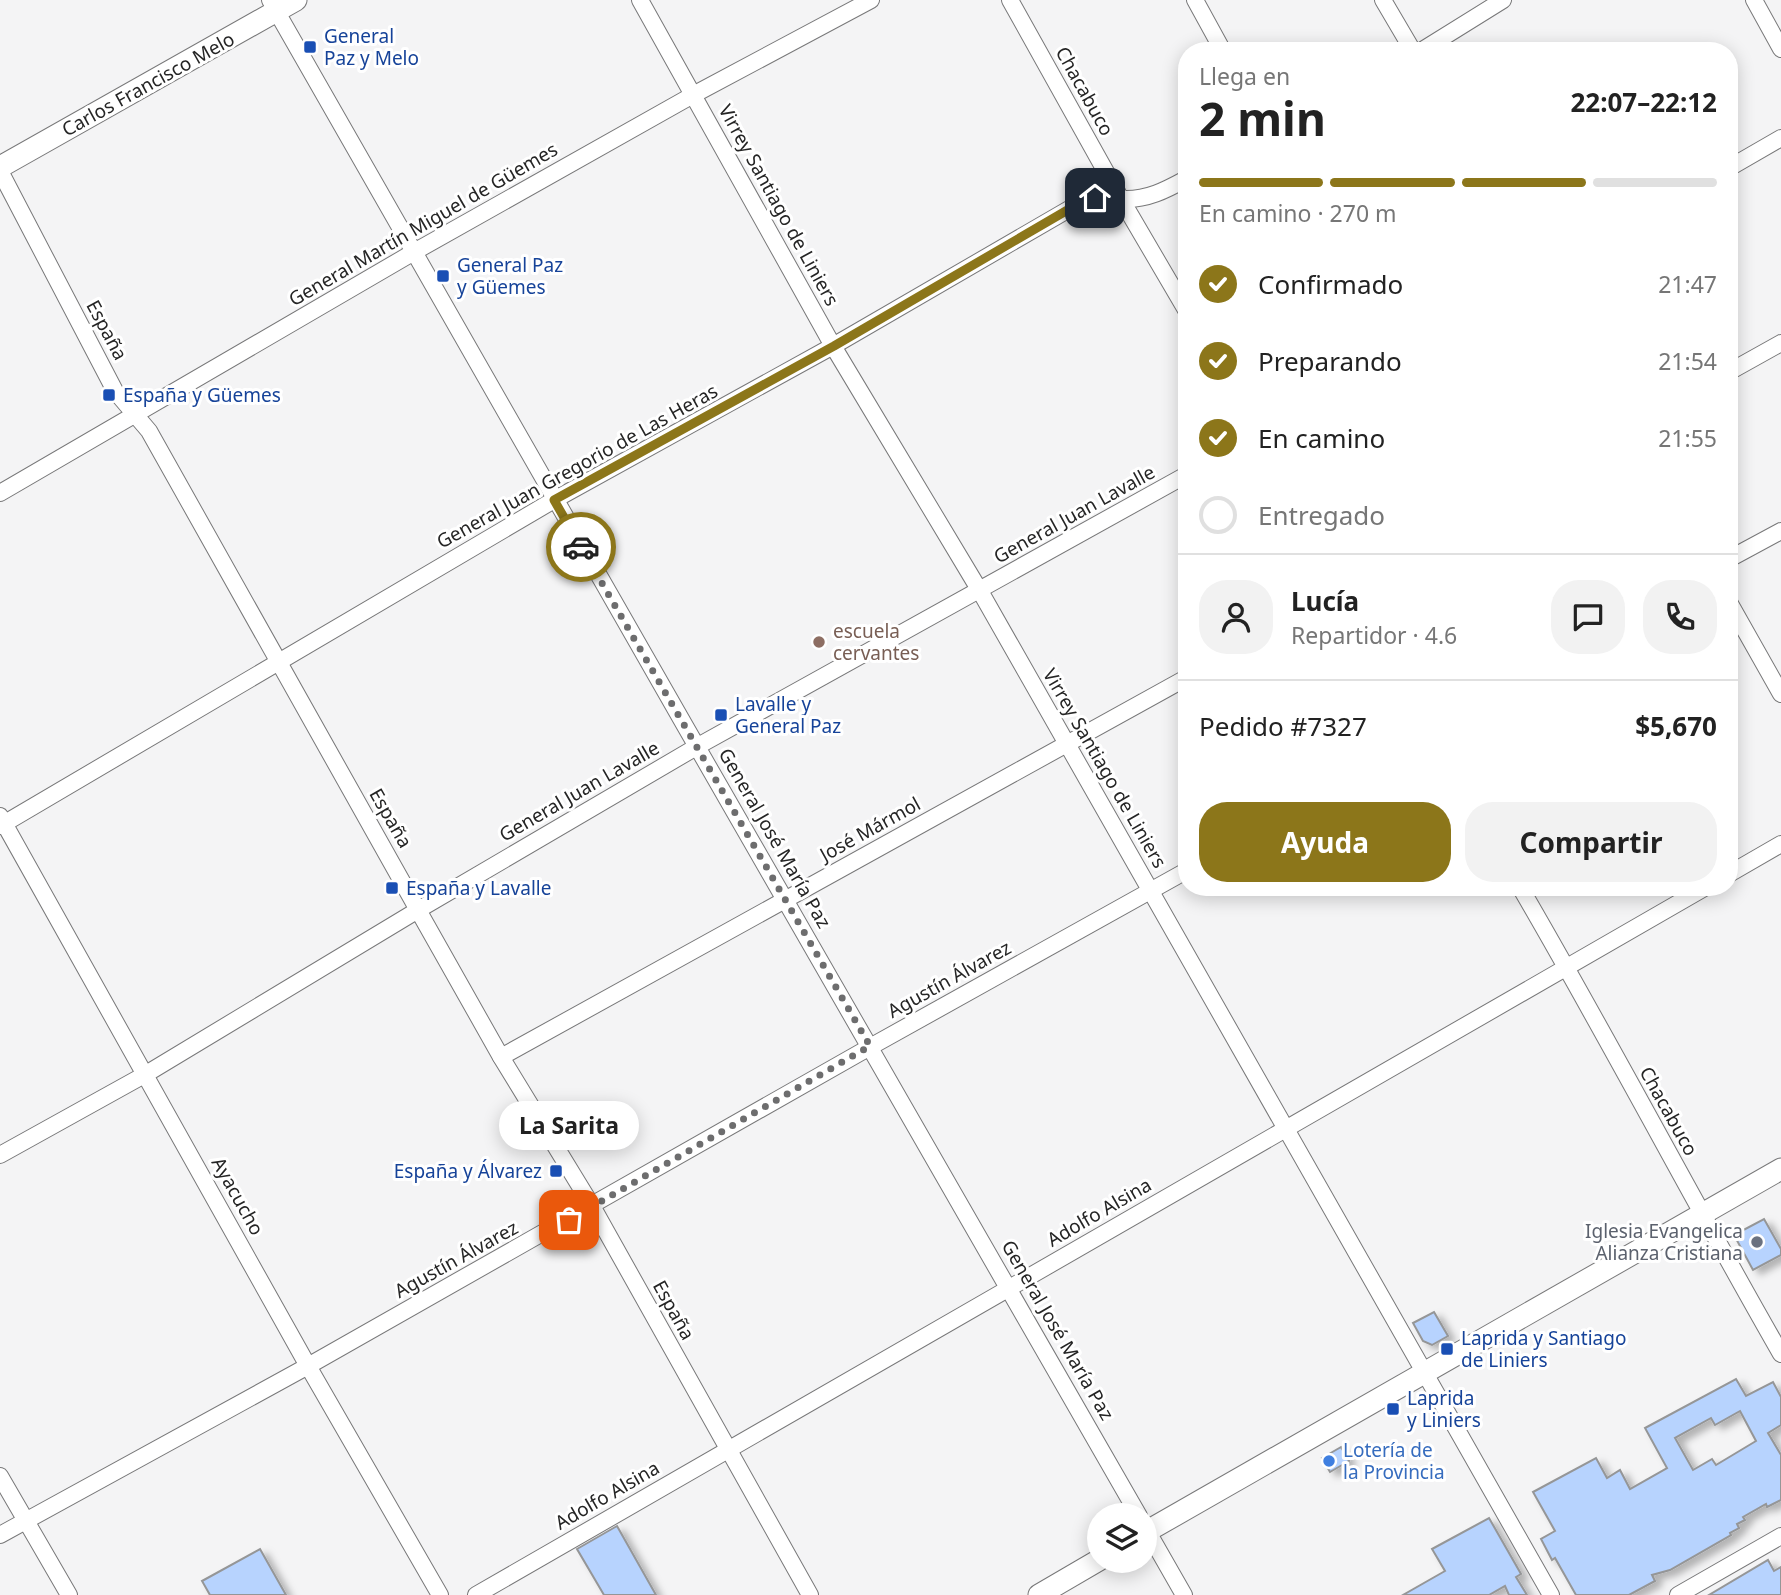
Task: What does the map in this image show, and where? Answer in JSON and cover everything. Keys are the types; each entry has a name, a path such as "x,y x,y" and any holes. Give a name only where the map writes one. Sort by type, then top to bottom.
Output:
{"street":[{"name":"Carlos Francisco Melo","path":"0,169 273,6 296,0"},
{"name":"Virrey Santiago de Liniers","path":"640,0 834,346 980,591 1152,891 1284,1130 1551,1595"},
{"name":"General Martín Miguel de Güemes","path":"0,493 414,252 693,95 871,0"},
{"name":"Chacabuco","path":"1010,0 1178,296"},
{"path":"1195,0 1218,42"},
{"path":"1383,0 1408,42"},
{"path":"1435,42 1503,0"},
{"path":"1754,0 1781,49"},
{"name":"General José María Paz","path":"273,6 1131,1503"},
{"path":"1738,163 1781,138"},
{"name":"España","path":"0,169 115,391 149,431 501,1057 592,1206 810,1595"},
{"name":"General Juan Gregorio de Las Heras","path":"1,822 554,500 834,346 1083,201 1105,197 1147,197 1178,183"},
{"path":"1738,367 1781,343"},
{"name":"General Juan Lavalle","path":"0,1155 146,1074 698,746 1178,480"},
{"path":"1738,554 1781,531"},
{"path":"1738,618 1781,694"},
{"name":"José Mármol","path":"501,1057 1178,682"},
{"name":"Ayacucho","path":"1,822 440,1595"},
{"path":"1738,869 1781,844"},
{"name":"Agustín Álvarez","path":"0,1535 308,1366 870,1046 1178,876"},
{"name":"Chacabuco","path":"1525,896 1781,1354"},
{"name":"Adolfo Alsina","path":"476,1595 1690,896"},
{"path":"1157,1519 1425,1373 1781,1169"},
{"path":"0,1476 69,1595"},
{"path":"1678,1595 1781,1536"},
{"name":"General José María Paz","path":"1157,1548 1184,1595"},
{"path":"1039,1595 1087,1567"}],"building":[{"name":"Iglesia Evangelica Alianza Cristiana","path":"1764,1219 1781,1249 1781,1255 1753,1270 1734,1235"},
{"path":"1434,1312 1448,1336 1432,1345 1423,1341 1413,1323"},
{"path":"1736,1379 1746,1396 1773,1382 1781,1397 1781,1425 1768,1433 1781,1455 1781,1500 1767,1507 1766,1504 1743,1517 1745,1520 1737,1524 1739,1528 1730,1533 1731,1535 1670,1570 1652,1575 1655,1581 1629,1595 1576,1595 1541,1539 1555,1531 1533,1492 1596,1458 1607,1478 1620,1470 1630,1489 1667,1468 1645,1428","holes":["1740,1411 1756,1441 1716,1465 1712,1459 1693,1470 1675,1438 1711,1418 1715,1425"]},
{"path":"1341,1447 1349,1461 1330,1472 1322,1458"},
{"path":"1489,1518 1521,1574 1516,1577 1527,1595 1509,1595 1505,1586 1489,1595 1403,1595 1445,1571 1432,1549"},
{"path":"617,1526 656,1595 604,1595 577,1549"},
{"path":"260,1549 286,1595 210,1595 202,1581"},
{"path":"1768,1560 1774,1571 1781,1567 1781,1595 1709,1595"}],"way so far":[{"path":"569,1220 870,1046 581,547"}],"place":[{"name":"General Paz y Melo","path":"310,47"},
{"name":"General Paz y Güemes","path":"443,276"},
{"name":"España y Güemes","path":"109,395"},
{"name":"escuela cervantes","path":"819,642"},
{"name":"Lavalle y General Paz","path":"721,715"},
{"name":"España y Lavalle","path":"392,888"},
{"name":"España y Álvarez","path":"556,1171"},
{"name":"La Sarita","path":"569,1220"},
{"name":"Iglesia Evangelica Alianza Cristiana","path":"1757,1242"},
{"name":"Laprida y Santiago de Liniers","path":"1447,1349"},
{"name":"Laprida y Liniers","path":"1393,1409"},
{"name":"Lotería de la Provincia","path":"1329,1461"}],"route":[{"path":"581,547 554,500 834,346 1083,201 1095,198"}]}
